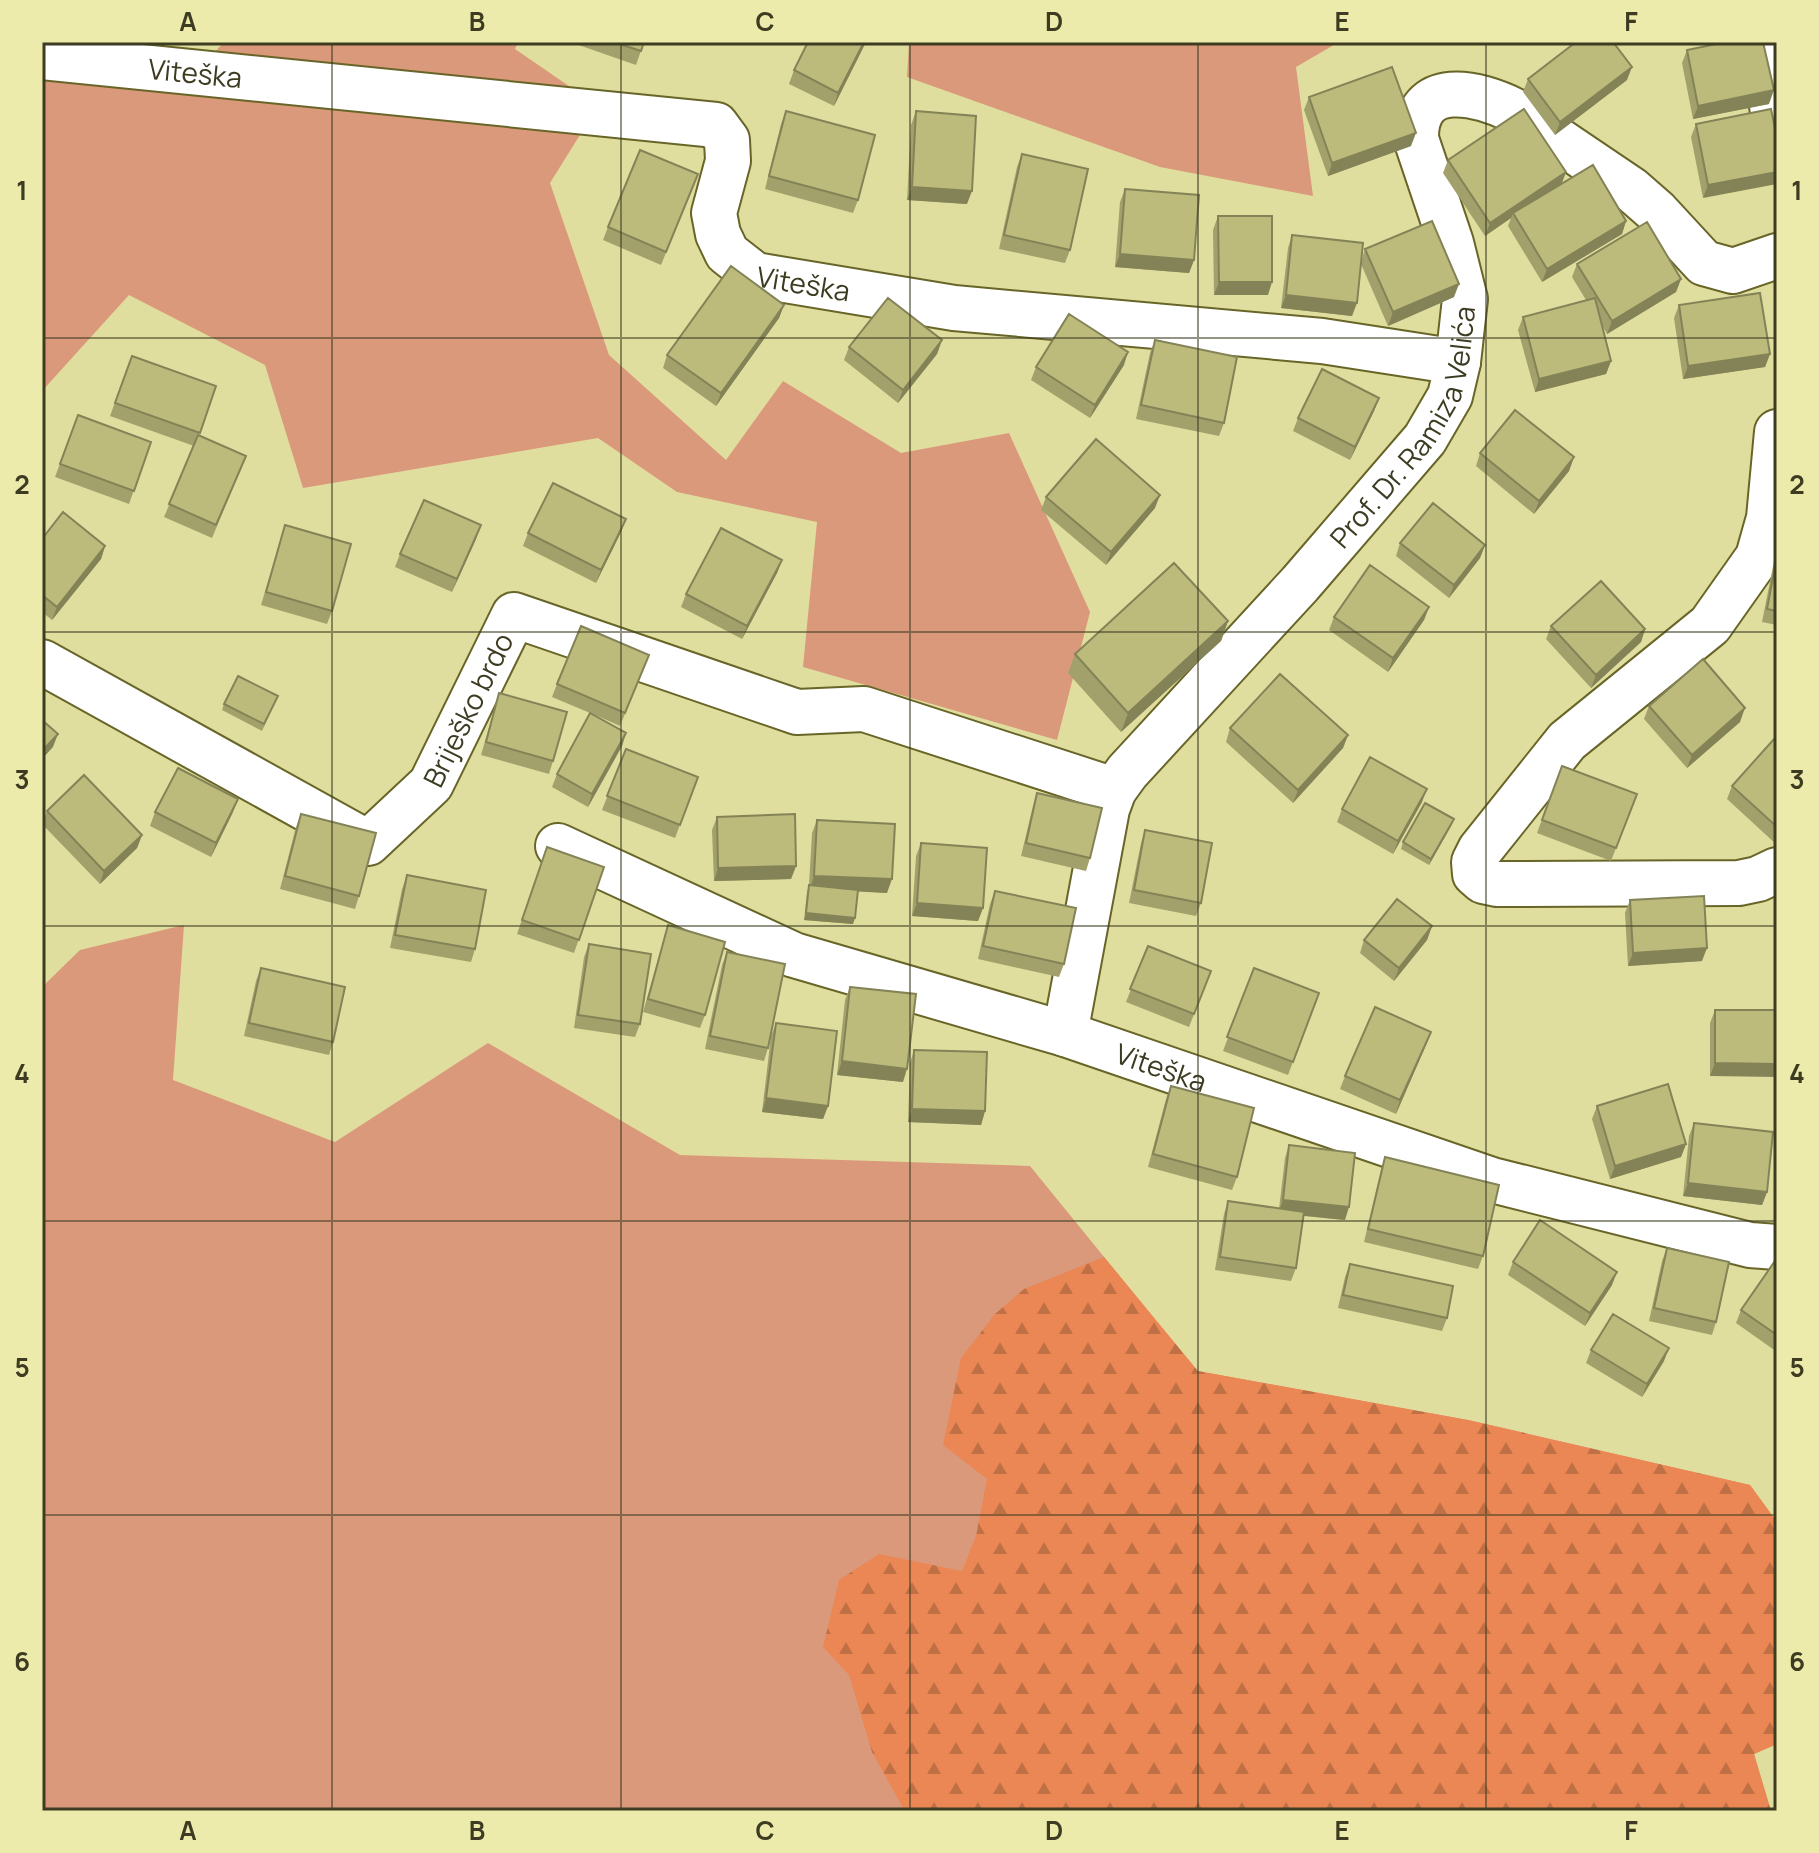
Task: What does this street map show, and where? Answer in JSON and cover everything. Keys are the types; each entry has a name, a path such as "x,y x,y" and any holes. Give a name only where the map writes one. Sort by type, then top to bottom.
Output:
{"street":[{"path":"1764,42 1777,145"},
{"name":"Viteška","path":"42,57 716,125 727,140 728,161 714,213 718,234 727,253 755,275 954,308 1322,341 1458,362"},
{"name":"Prof. Dr. Ramiza Velića","path":"1065,1034 1107,809 1114,790 1127,772 1300,584 1425,439 1450,396 1458,362 1465,299 1451,243 1416,139 1416,124 1421,110 1433,99 1453,95 1476,95 1495,100 1632,190 1704,263 1733,271 1777,256"},
{"path":"1777,432 1769,518 1758,557 1725,604 1710,625 1567,741 1480,850 1474,862 1475,874 1483,881 1497,884 1739,883 1777,870"},
{"name":"Briješko brdo","path":"42,662 368,843 431,784 514,615 797,712 864,709 1114,790"},
{"name":"Viteška","path":"558,846 794,955 1065,1034 1492,1180 1750,1245 1777,1247"}],"shaded area":[{"path":"42,42 203,65 224,42 518,42 515,49 598,106 550,183 609,355 726,460 783,381 901,453 1009,433 1090,612 1057,740 803,667 817,522 677,492 598,438 303,488 265,365 129,295 42,391"},
{"path":"909,42 1339,42 1296,67 1313,196 1160,167 907,77"},
{"path":"184,925 173,1080 335,1142 488,1043 680,1155 1030,1166 1197,1371 1468,1420 1750,1485 1777,1522 1777,1744 1754,1754 1771,1811 42,1811 42,987 80,950"}],"green space":[{"path":"1104,1257 1198,1371 1468,1420 1750,1485 1777,1522 1777,1744 1754,1754 1771,1811 904,1810 872,1752 849,1675 823,1647 839,1580 879,1554 962,1571 976,1536 987,1479 943,1445 961,1358 995,1314 1024,1289"}],"building":[{"path":"613,42 644,42 641,51"},
{"path":"808,42 864,42 838,93 794,70"},
{"path":"1576,42 1613,42 1632,67 1560,122 1528,79"},
{"path":"1726,42 1763,42 1774,90 1698,106 1687,50"},
{"path":"1392,67 1416,133 1332,163 1309,97"},
{"path":"1524,109 1566,172 1490,223 1448,160"},
{"path":"1771,109 1777,138 1777,172 1708,185 1696,124"},
{"path":"786,111 875,135 858,200 769,176"},
{"path":"916,111 976,116 972,191 912,187"},
{"path":"640,150 698,174 666,252 608,227"},
{"path":"1022,154 1088,169 1070,250 1004,235"},
{"path":"1593,165 1626,221 1547,269 1513,213"},
{"path":"1125,189 1199,195 1194,260 1120,254"},
{"path":"1218,216 1272,216 1272,282 1219,282"},
{"path":"1432,221 1459,284 1393,312 1365,249"},
{"path":"1647,222 1681,279 1612,321 1577,264"},
{"path":"1292,235 1363,243 1357,303 1286,295"},
{"path":"731,266 784,305 721,393 667,355"},
{"path":"1760,293 1770,354 1688,366 1679,305"},
{"path":"888,298 942,340 903,390 849,347"},
{"path":"1595,298 1611,361 1539,379 1523,317"},
{"path":"1069,314 1128,352 1095,405 1036,367"},
{"path":"1155,340 1237,357 1224,423 1141,405"},
{"path":"132,356 216,386 200,433 115,403"},
{"path":"1322,369 1379,398 1355,447 1298,418"},
{"path":"1515,410 1574,457 1539,501 1480,453"},
{"path":"78,415 151,442 134,491 60,464"},
{"path":"198,435 246,456 216,525 169,504"},
{"path":"1096,439 1160,495 1111,552 1046,497"},
{"path":"553,483 626,519 601,570 528,533"},
{"path":"424,500 481,525 457,579 400,554"},
{"path":"1433,503 1485,545 1454,585 1400,543"},
{"path":"63,512 105,546 57,607 42,595 42,539"},
{"path":"285,525 351,544 332,611 266,592"},
{"path":"721,528 782,560 747,626 686,594"},
{"path":"1777,556 1777,611 1767,609"},
{"path":"1174,563 1228,621 1128,713 1075,654"},
{"path":"1370,565 1429,607 1393,658 1334,617"},
{"path":"1601,581 1645,629 1596,675 1551,626"},
{"path":"581,626 649,655 625,713 557,684"},
{"path":"1703,659 1745,708 1692,755 1649,706"},
{"path":"1280,674 1348,735 1298,790 1230,728"},
{"path":"238,676 278,696 264,724 224,704"},
{"path":"499,693 567,712 553,761 486,742"},
{"path":"590,713 626,733 592,794 557,774"},
{"path":"42,720 58,734 42,751"},
{"path":"1774,739 1777,743 1777,827 1732,786"},
{"path":"626,749 698,777 680,825 607,796"},
{"path":"1370,757 1427,789 1398,841 1342,809"},
{"path":"1562,766 1637,794 1616,848 1542,820"},
{"path":"178,768 238,799 216,843 155,812"},
{"path":"84,775 142,835 104,871 47,811"},
{"path":"1037,793 1102,808 1090,858 1026,843"},
{"path":"1425,803 1454,819 1431,859 1403,842"},
{"path":"301,814 376,833 359,896 285,876"},
{"path":"795,814 796,866 718,868 717,817"},
{"path":"817,820 895,824 892,879 814,876"},
{"path":"1145,830 1212,843 1201,903 1134,890"},
{"path":"921,843 987,848 983,908 917,903"},
{"path":"547,847 604,867 579,940 522,920"},
{"path":"407,875 486,890 475,949 395,935"},
{"path":"809,885 858,890 855,918 806,913"},
{"path":"995,891 1076,908 1064,964 983,946"},
{"path":"1704,896 1707,948 1633,953 1630,900"},
{"path":"1397,899 1432,926 1399,968 1364,940"},
{"path":"668,925 725,942 705,1015 648,999"},
{"path":"589,944 651,954 640,1024 578,1015"},
{"path":"1148,946 1211,971 1194,1014 1130,989"},
{"path":"727,952 785,964 768,1048 710,1036"},
{"path":"261,968 345,987 333,1042 249,1023"},
{"path":"1254,968 1319,993 1293,1062 1227,1037"},
{"path":"850,987 916,994 907,1069 842,1061"},
{"path":"1375,1007 1431,1032 1400,1100 1345,1076"},
{"path":"1715,1010 1777,1010 1777,1064 1715,1063"},
{"path":"776,1023 837,1031 828,1106 766,1098"},
{"path":"914,1050 987,1052 985,1111 912,1109"},
{"path":"1668,1084 1686,1144 1615,1166 1597,1106"},
{"path":"1171,1086 1254,1108 1237,1177 1153,1154"},
{"path":"1694,1123 1773,1132 1767,1192 1688,1183"},
{"path":"1289,1145 1355,1153 1349,1207 1283,1200"},
{"path":"1385,1157 1499,1185 1483,1256 1368,1229"},
{"path":"1228,1201 1304,1212 1296,1268 1220,1257"},
{"path":"1540,1220 1617,1272 1590,1313 1513,1262"},
{"path":"1667,1248 1729,1262 1716,1322 1654,1308"},
{"path":"1777,1258 1777,1335 1741,1310"},
{"path":"1350,1264 1453,1286 1447,1318 1343,1295"},
{"path":"1613,1314 1669,1348 1647,1384 1591,1350"}]}
